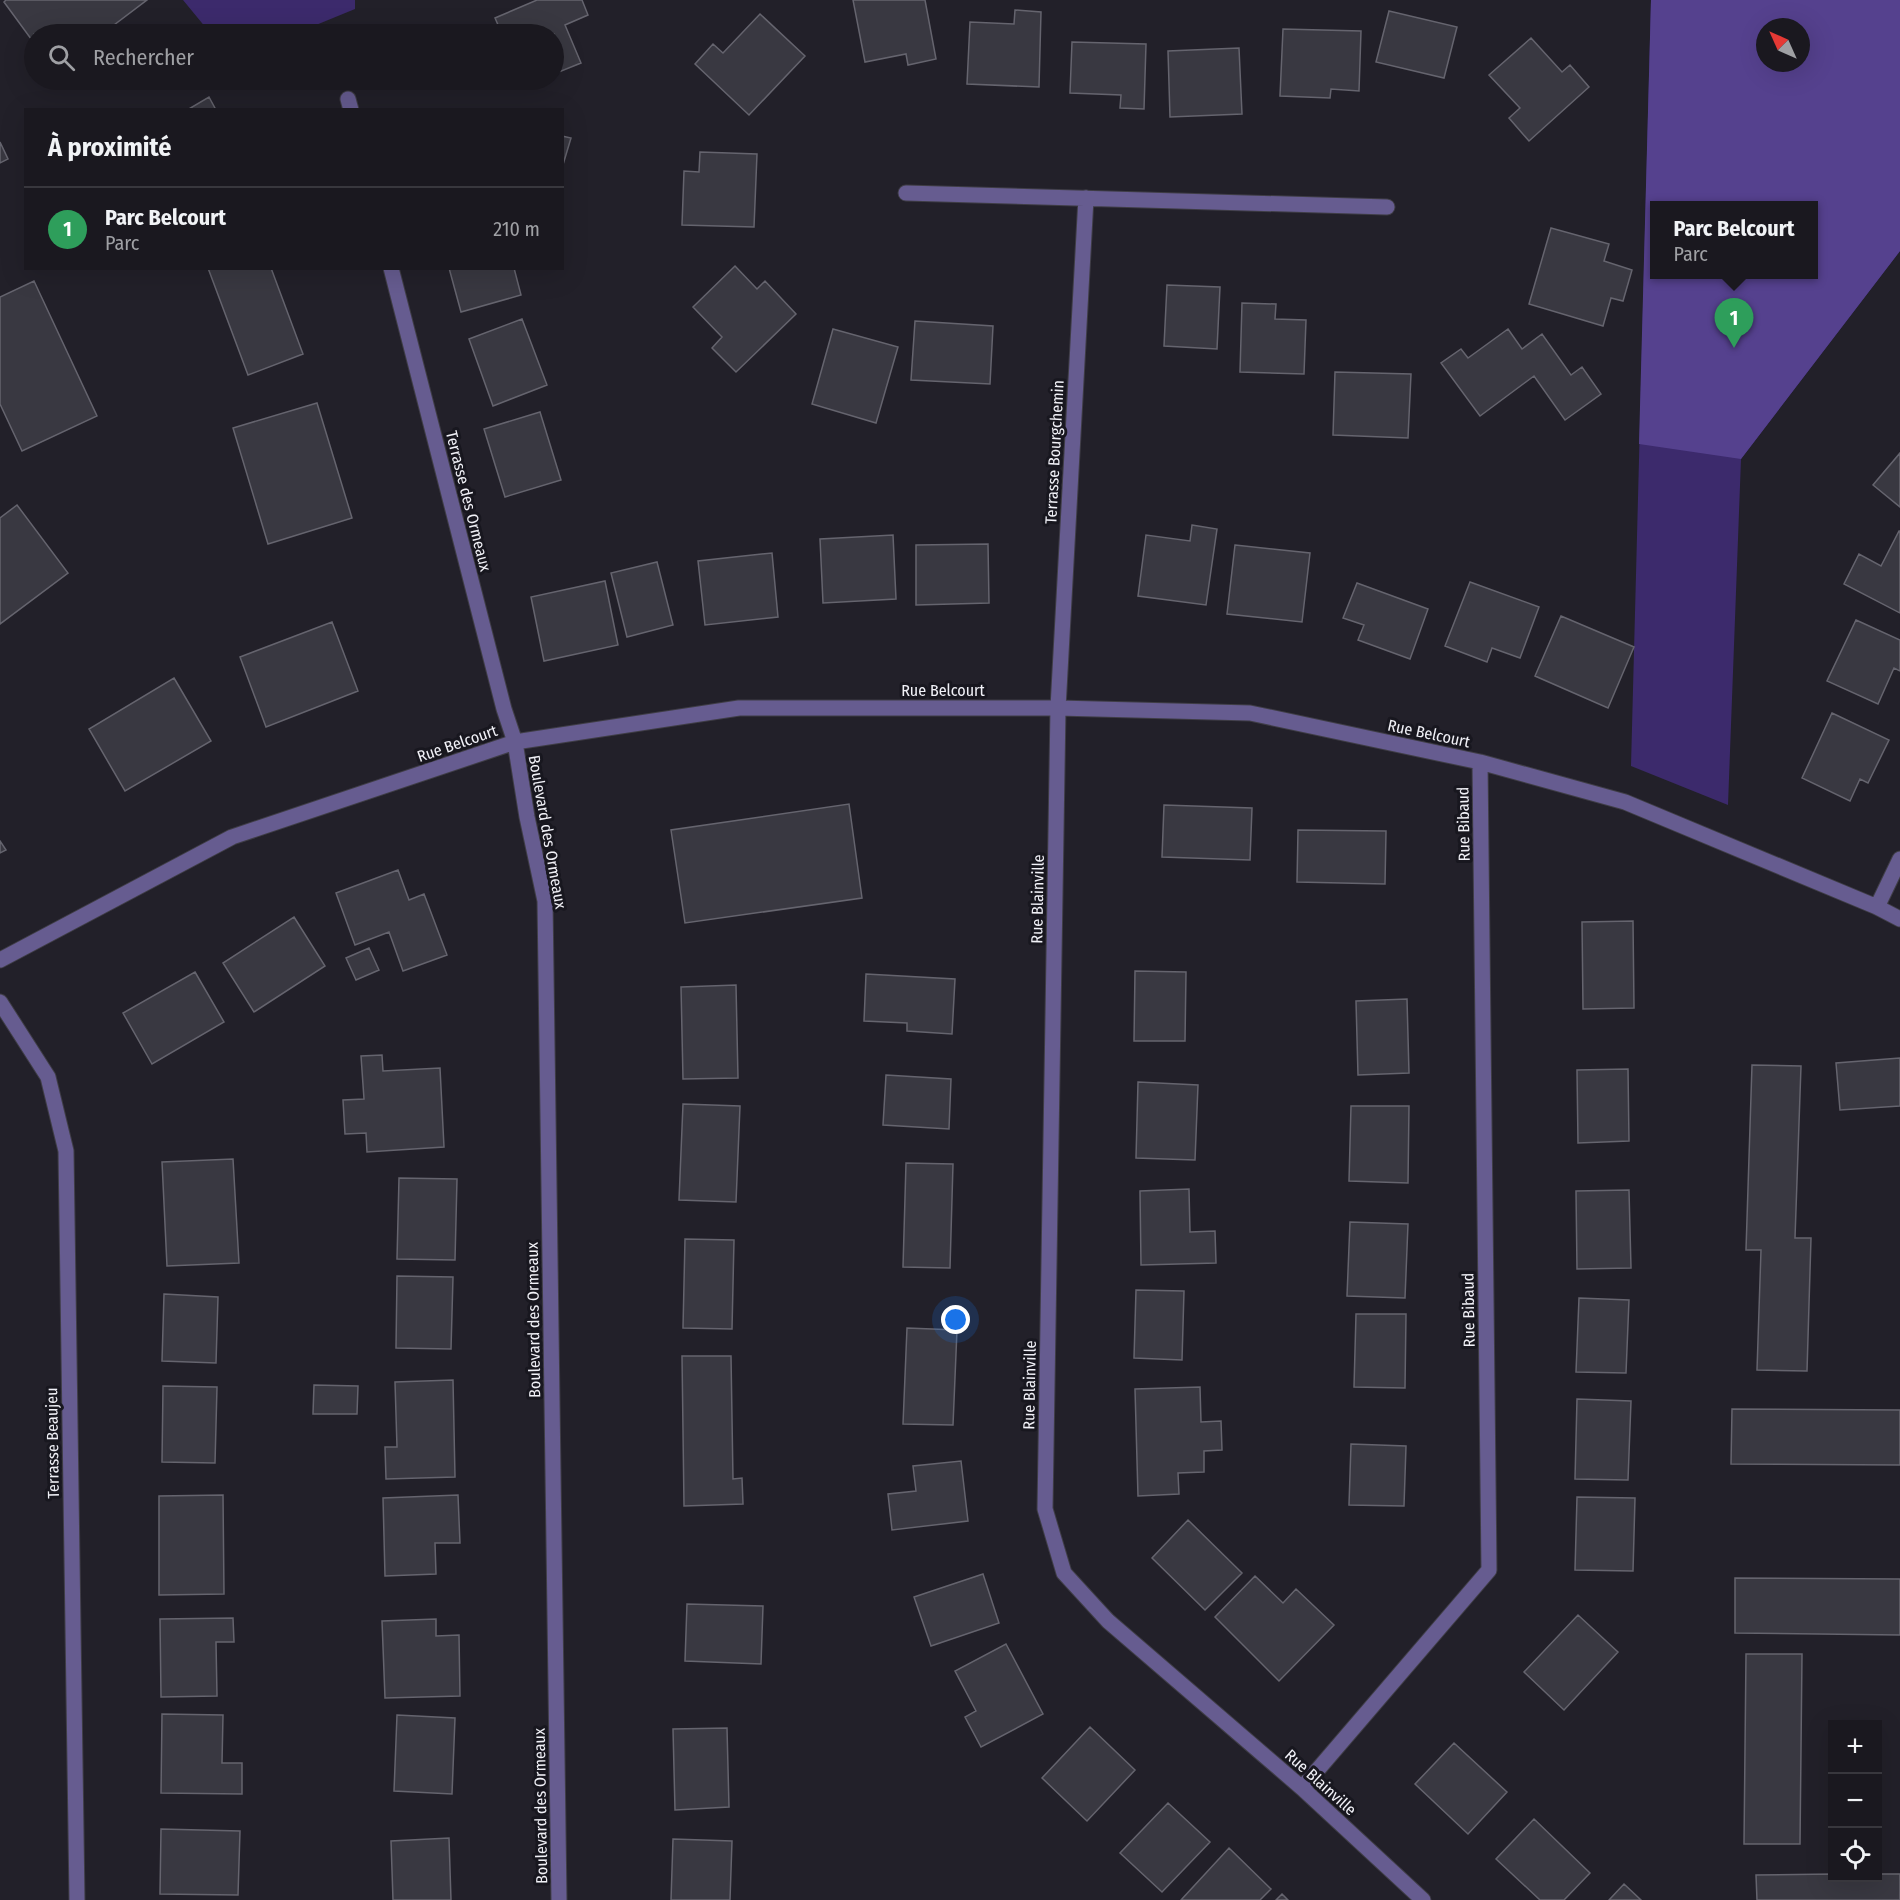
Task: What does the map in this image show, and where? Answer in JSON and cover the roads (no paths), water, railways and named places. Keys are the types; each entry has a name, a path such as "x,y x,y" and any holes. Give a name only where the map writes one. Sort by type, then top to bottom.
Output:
{"street":[{"path":"906,193 1387,207"},
{"name":"Terrasse Bourgchemin","path":"1058,708 1086,198"},
{"name":"Terrasse des Ormeaux","path":"393,270 504,709 515,742"},
{"name":"Rue Belcourt","path":"0,960 232,837 515,742 739,708 1058,708 1250,713 1480,762 1625,802 1877,907 1900,919"},
{"name":"Rue Blainville","path":"1058,708 1045,1509 1064,1573 1108,1621 1302,1788 1423,1900"},
{"name":"Boulevard des Ormeaux","path":"515,742 527,817 545,901 559,1900"},
{"name":"Rue Bibaud","path":"1302,1788 1489,1570 1480,762"},
{"path":"1877,907 1900,859"},
{"name":"Terrasse Beaujeu","path":"0,1002 48,1077 66,1151 77,1900"}],"place":[{"name":"Parc Belcourt","path":"1734,348"}]}
